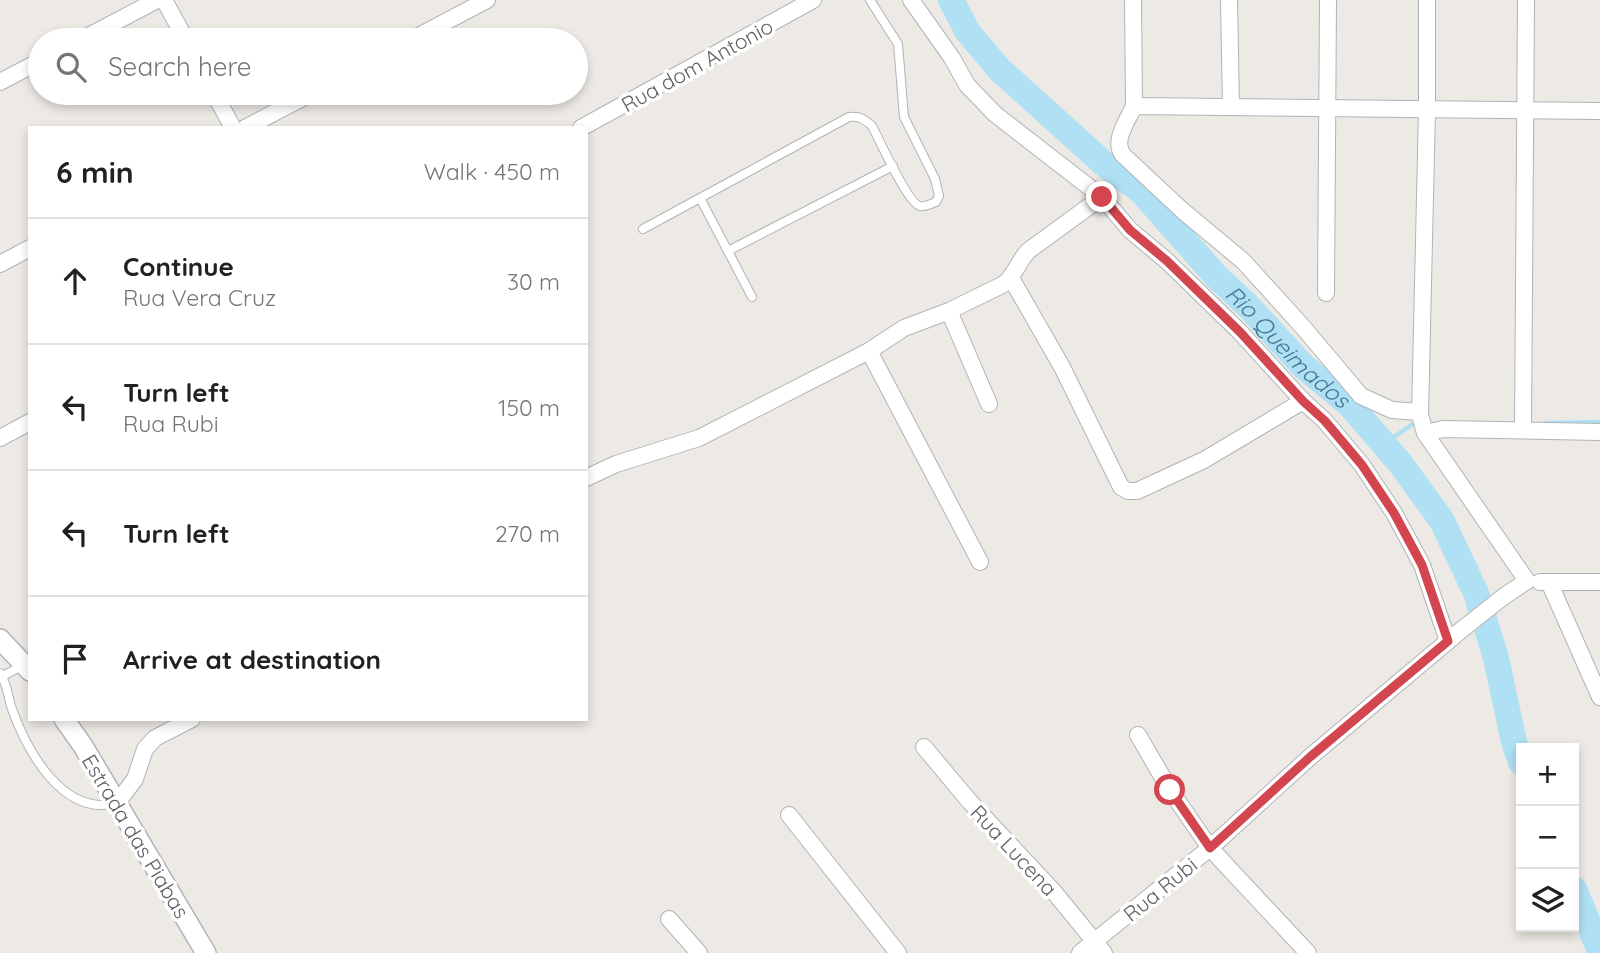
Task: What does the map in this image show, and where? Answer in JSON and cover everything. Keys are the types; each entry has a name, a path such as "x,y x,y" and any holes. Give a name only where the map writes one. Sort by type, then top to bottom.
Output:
{"street":[{"path":"104,28 158,0"},
{"path":"164,0 179,28"},
{"path":"434,28 487,0"},
{"name":"Rua dom Antonio","path":"585,126 813,0"},
{"path":"911,0 952,58 967,85 995,114 1102,197 1130,230 1167,261 1240,332 1325,421 1362,465 1394,513 1422,565 1454,636"},
{"path":"1133,0 1134,106 1119,139 1119,150 1243,261 1303,326 1361,397 1443,429 1523,425 1600,432"},
{"path":"1230,0 1231,106"},
{"path":"1325,293 1328,0"},
{"path":"1427,0 1422,421 1527,581 1600,582"},
{"path":"1523,425 1527,0"},
{"path":"0,82 28,67"},
{"path":"221,105 232,126"},
{"path":"249,126 289,105"},
{"path":"1134,106 1600,111"},
{"path":"588,477 616,464 699,438 869,351 904,328 949,311 1004,284 1011,278 1019,260 1028,251 1102,197"},
{"path":"0,264 28,249"},
{"path":"1011,278 1062,367 1121,487 1128,492 1137,491 1204,460 1303,401"},
{"path":"949,311 989,404"},
{"path":"869,351 980,562"},
{"path":"0,438 28,423"},
{"name":"Rua Rubi","path":"1080,953 1099,947 1310,757 1454,636 1527,581"},
{"path":"1549,582 1600,697"},
{"path":"0,639 28,665"},
{"name":"Estrada das Piabas","path":"65,721 206,953"},
{"path":"117,803 135,779 145,749 155,737 188,721"},
{"path":"1138,735 1170,790 1210,848 1308,953"},
{"name":"Rua Lucena","path":"924,747 996,831 1054,892 1099,947"},
{"path":"789,815 898,953"},
{"path":"669,919 699,953"}],"lane":[{"path":"643,229 849,117 864,118 872,126 915,204 920,206 936,202 939,196 935,179 904,117 898,44 870,0"},
{"path":"728,251 893,166"},
{"path":"699,198 752,296"},
{"path":"28,665 1,675 25,742 50,778 81,802 106,806 117,803"}],"waterway":[{"name":"Rio Queimados","path":"951,0 967,31 999,69 1103,163 1141,191 1216,276 1248,306 1303,366 1350,405 1400,463 1442,521 1476,593 1496,658 1516,748"},
{"path":"1384,444 1417,421"},
{"path":"1545,423 1600,422"},
{"name":"Rio Queimados","path":"1579,901 1600,951"}],"route":[{"path":"1102,197 1130,230 1167,261 1240,332 1325,421 1362,465 1394,513 1422,565 1448,641 1310,757 1210,848 1170,790"}]}
